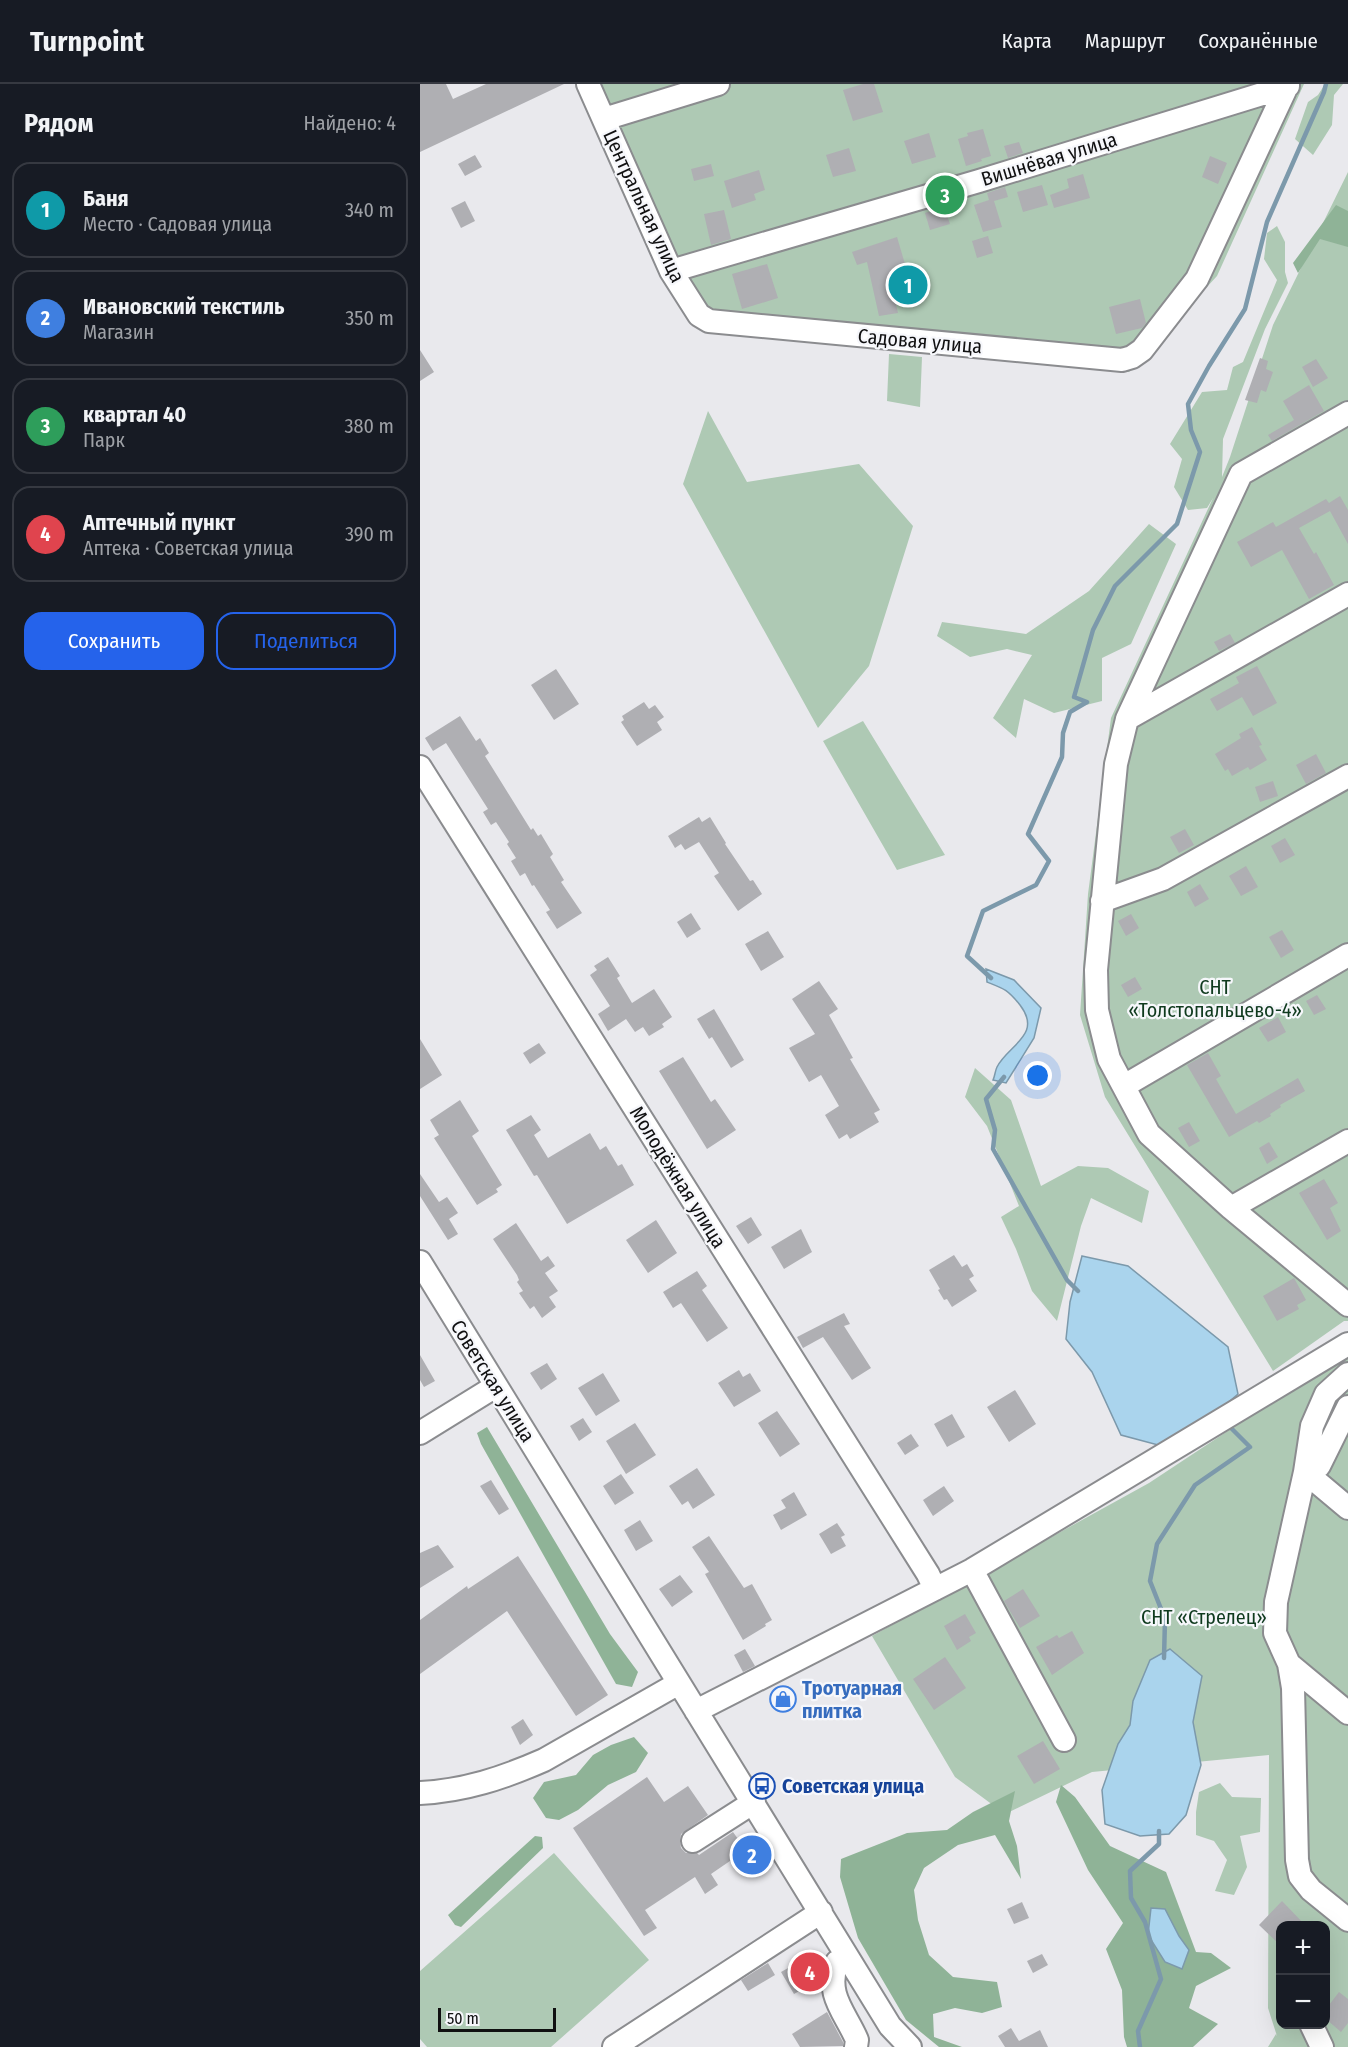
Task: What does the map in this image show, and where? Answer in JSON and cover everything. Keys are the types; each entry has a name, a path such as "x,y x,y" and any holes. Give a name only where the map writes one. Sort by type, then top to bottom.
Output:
{"street":[{"name":"Центральная улица","path":"588,84 671,271 699,315 709,321"},
{"path":"604,119 718,84"},
{"name":"Вишнёвая улица","path":"671,271 979,181 1288,85"},
{"name":"Садовая улица","path":"709,321 1122,360 1132,357 1142,350 1197,279 1288,85"},
{"path":"1348,413 1241,474 1127,719 1116,764 1096,970 1097,1010 1109,1059 1149,1134 1231,1208 1348,1305"},
{"path":"1127,719 1348,594"},
{"name":"Молодёжная улица","path":"420,767 928,1574 935,1589"},
{"path":"1102,901 1163,879 1348,776"},
{"path":"1124,1086 1348,955"},
{"path":"1231,1208 1348,1141"},
{"name":"Советская улица","path":"420,1262 890,2026 910,2047"},
{"path":"696,1711 972,1570 1347,1346"},
{"path":"1337,1919 1300,1876 1297,1860 1293,1688 1289,1664 1275,1633 1276,1602 1305,1472 1311,1426 1326,1394 1348,1374"},
{"path":"420,1433 496,1386"},
{"path":"1305,1472 1319,1466 1348,1407"},
{"path":"1305,1472 1348,1508"},
{"path":"972,1570 1064,1740"},
{"path":"1289,1664 1348,1713"},
{"path":"420,1793 459,1789 492,1781 525,1768 679,1683"},
{"path":"693,1841 754,1802"},
{"path":"614,2047 821,1912"},
{"path":"837,1962 832,1974 834,1993 855,2035 856,2047"},
{"path":"1313,2029 1322,2047"}],"green space":[{"path":"588,84 1304,84 1217,276 1129,372 699,326"},
{"path":"1325,84 1343,84 1334,95 1332,125 1313,155 1295,139 1308,102 1318,95"},
{"name":"СНТ «Толстопальцево-4»","path":"1348,172 1348,1321 1344,1321 1273,1371 1105,1097 1080,1015 1088,894 1111,718 1213,498 1207,508 1188,510 1174,487 1182,459 1170,444 1202,392 1227,390 1233,367 1243,362 1277,280 1264,259 1267,233 1277,226 1285,242 1285,272 1288,283 1265,329 1223,439 1222,477 1273,325"},
{"path":"1336,205 1348,211 1348,247 1320,239 1298,273 1293,263"},
{"path":"889,354 922,357 920,407 887,401"},
{"path":"708,411 747,482 859,464 913,526 869,666 818,728 683,484"},
{"path":"1149,524 1176,544 1131,644 1102,658 1102,701 1054,713 1024,699 1016,738 993,718 1032,655 1007,649 970,657 937,636 942,622 1026,634 1089,591"},
{"path":"863,721 945,855 897,870 823,741"},
{"path":"975,1068 1011,1100 1041,1186 1078,1166 1108,1168 1149,1191 1142,1223 1091,1198 1081,1226 1057,1321 1032,1291 1001,1217 1019,1206 987,1126 965,1097"},
{"name":"СНТ «Стрелец»","path":"1348,1355 1348,2047 1268,2047 1276,2034 1277,2036 1268,2008 1269,1755 1092,1772 1005,1814 955,1777 872,1636 1149,1483 1293,1388"},
{"path":"487,1427 610,1634 638,1672 632,1687 616,1684 481,1444 477,1433"},
{"path":"634,1737 648,1753 636,1772 608,1785 578,1810 559,1820 546,1818 533,1798 544,1782 576,1775 593,1755 611,1745"},
{"path":"1220,1783 1232,1797 1261,1798 1260,1832 1240,1836 1247,1867 1234,1895 1215,1891 1227,1860 1214,1841 1196,1835 1199,1792"},
{"path":"1061,1785 1075,1797 1110,1846 1166,1872 1196,1952 1211,1953 1231,1968 1196,1986 1189,2008 1218,2024 1193,2047 1127,2047 1124,2037 1122,1990 1106,1949 1123,1923 1088,1870 1056,1802"},
{"path":"1015,1791 1009,1821 1017,1846 1021,1879 995,1835 958,1845 924,1868 914,1890 918,1920 929,1955 953,1977 997,1982 1002,2007 982,2013 955,2008 933,2014 934,2037 962,2047 939,2047 906,2020 858,1938 840,1877 841,1859 907,1833 947,1830 973,1812"},
{"path":"535,1836 542,1837 543,1848 461,1927 455,1925 448,1915"},
{"path":"554,1853 649,1960 551,2047 427,2047 420,2039 420,1971"}],"water":[{"path":"986,969 1014,980 1041,1008 1034,1038 1006,1083 993,1080 996,1069 1026,1032 1028,1024 1026,1015 1012,996 1002,988 987,982"},
{"path":"1082,1256 1128,1266 1228,1347 1238,1394 1224,1406 1158,1445 1121,1435 1092,1372 1066,1339 1070,1302"},
{"path":"1170,1649 1202,1676 1193,1722 1201,1765 1186,1815 1169,1834 1140,1836 1105,1824 1102,1790 1118,1744 1130,1725 1133,1701 1150,1660"},
{"path":"1151,1908 1165,1909 1189,1950 1182,1969 1165,1962 1148,1935"}],"building":[{"path":"420,84 446,84 453,99 486,84 564,84 420,152"},
{"path":"863,84 874,84 883,112 853,121 843,90"},
{"path":"983,129 991,156 966,166 958,139 968,136 967,133"},
{"path":"929,133 936,157 912,164 904,141"},
{"path":"1019,142 1023,153 1008,158 1004,146"},
{"path":"849,148 856,171 833,177 826,155"},
{"path":"475,155 482,167 465,176 458,164"},
{"path":"1210,156 1227,163 1218,184 1202,177"},
{"path":"711,164 714,176 694,181 691,169"},
{"path":"759,170 765,190 754,194 756,200 732,208 724,181"},
{"path":"1083,174 1090,198 1054,208 1050,195 1069,188 1067,179"},
{"path":"1042,185 1048,205 1023,212 1017,192"},
{"path":"1005,187 1008,197 994,201 1002,227 983,232 974,205 989,200 987,193"},
{"path":"465,201 475,221 461,228 451,208"},
{"path":"944,207 950,224 930,230 925,213"},
{"path":"724,210 731,239 711,245 704,214"},
{"path":"988,236 993,253 977,258 972,241"},
{"path":"897,237 913,291 894,296 898,313 879,316 867,262 857,265 852,252"},
{"path":"767,264 778,298 742,309 732,274"},
{"path":"1140,299 1146,323 1142,328 1116,334 1109,307"},
{"path":"420,350 434,372 420,381"},
{"path":"1260,358 1268,361 1266,369 1273,372 1266,392 1261,390 1257,403 1245,400"},
{"path":"1316,359 1328,378 1313,387 1302,367"},
{"path":"1309,385 1324,411 1272,441 1268,435 1294,420 1283,401"},
{"path":"1340,496 1348,510 1348,544 1330,511 1299,528 1314,554 1316,552 1334,585 1309,599 1282,550 1251,567 1237,542 1273,522 1276,527 1326,499 1329,503"},
{"path":"1230,634 1235,643 1219,651 1214,642"},
{"path":"1257,666 1277,703 1253,716 1242,697 1217,711 1210,699 1239,683 1236,677"},
{"path":"556,669 579,704 554,720 531,685"},
{"path":"644,702 649,709 655,705 664,717 657,722 662,730 637,746 621,722 624,720 622,716"},
{"path":"460,716 476,741 480,738 489,753 485,756 531,830 533,828 538,836 541,834 553,854 550,857 564,880 561,882 582,913 557,929 546,912 550,910 534,885 532,886 525,873 520,876 511,861 516,858 507,844 509,842 496,822 491,825 483,812 488,809 446,743 433,751 425,738"},
{"path":"1252,727 1267,760 1250,770 1248,767 1232,776 1228,769 1225,771 1215,754 1241,738 1239,734"},
{"path":"1316,754 1326,773 1306,784 1296,765"},
{"path":"1273,781 1278,796 1260,802 1255,787"},
{"path":"699,817 702,822 710,817 725,844 750,881 753,880 762,894 738,911 714,876 719,873 699,842 685,850 681,844 675,848 668,836"},
{"path":"1185,829 1194,845 1179,853 1170,837"},
{"path":"1285,838 1295,855 1280,863 1271,846"},
{"path":"1246,866 1258,887 1241,896 1229,876"},
{"path":"1200,884 1209,899 1195,907 1187,892"},
{"path":"691,913 701,929 687,938 677,922"},
{"path":"1131,914 1139,928 1126,936 1118,921"},
{"path":"1282,930 1294,950 1281,958 1269,937"},
{"path":"768,931 784,957 761,971 745,944"},
{"path":"608,957 620,976 617,978 632,1003 654,989 672,1017 662,1024 664,1027 649,1036 643,1027 635,1032 626,1019 608,1031 598,1014 610,1006 590,975 597,970 594,966"},
{"path":"1135,977 1142,989 1128,997 1121,985"},
{"path":"819,981 838,1009 829,1015 853,1058 850,1059 880,1110 874,1113 879,1122 850,1139 847,1134 839,1139 825,1115 839,1106 821,1075 809,1082 789,1048 815,1034 792,999"},
{"path":"1317,995 1326,1009 1314,1015 1306,1001"},
{"path":"714,1009 744,1060 731,1068 712,1037 709,1039 697,1019"},
{"path":"1278,1017 1286,1032 1268,1042 1259,1028"},
{"path":"420,1039 442,1075 420,1089"},
{"path":"539,1043 546,1053 530,1064 523,1053"},
{"path":"1208,1053 1221,1076 1216,1079 1236,1114 1298,1078 1305,1091 1280,1105 1281,1107 1270,1114 1271,1116 1229,1137 1187,1065"},
{"path":"683,1057 711,1102 715,1099 736,1130 707,1149 659,1071"},
{"path":"460,1100 479,1131 472,1136 502,1185 496,1189 498,1192 477,1205 434,1138 439,1135 430,1120"},
{"path":"531,1115 541,1130 534,1135 548,1158 590,1133 600,1150 606,1146 618,1166 622,1164 634,1185 567,1224 506,1130"},
{"path":"1189,1122 1200,1141 1189,1147 1178,1128"},
{"path":"1269,1142 1278,1157 1267,1164 1259,1148"},
{"path":"420,1174 439,1202 447,1197 458,1213 449,1219 458,1234 448,1240 420,1196"},
{"path":"1324,1179 1338,1203 1330,1208 1341,1231 1327,1240 1299,1193"},
{"path":"751,1217 762,1235 748,1244 736,1226"},
{"path":"656,1220 677,1253 648,1273 626,1240"},
{"path":"516,1223 541,1261 548,1256 555,1266 545,1273 558,1291 549,1297 556,1307 542,1318 534,1306 530,1309 519,1293 523,1291 517,1282 519,1280 517,1275 493,1239"},
{"path":"801,1229 812,1252 784,1269 771,1247"},
{"path":"954,1255 962,1267 967,1264 974,1276 969,1279 977,1291 952,1307 947,1299 944,1300 929,1270"},
{"path":"697,1271 707,1286 702,1290 728,1328 707,1342 681,1303 673,1308 663,1292"},
{"path":"1294,1278 1306,1300 1297,1305 1299,1309 1277,1321 1263,1296"},
{"path":"844,1313 850,1324 844,1326 871,1368 852,1380 823,1337 803,1348 797,1337"},
{"path":"420,1355 435,1381 424,1387 420,1380"},
{"path":"547,1363 557,1379 541,1390 530,1373"},
{"path":"739,1370 743,1377 750,1373 761,1391 734,1407 718,1383"},
{"path":"603,1373 620,1401 596,1416 578,1388"},
{"path":"1015,1390 1036,1424 1009,1442 987,1407"},
{"path":"777,1411 800,1444 780,1457 758,1423"},
{"path":"952,1414 965,1437 947,1447 934,1424"},
{"path":"583,1418 592,1432 579,1441 570,1426"},
{"path":"635,1423 656,1455 626,1474 606,1441"},
{"path":"911,1434 919,1446 905,1455 897,1443"},
{"path":"697,1468 715,1495 693,1509 688,1501 682,1505 669,1486"},
{"path":"621,1474 634,1493 615,1505 603,1486"},
{"path":"491,1480 509,1509 499,1515 480,1486"},
{"path":"944,1486 954,1501 933,1516 923,1500"},
{"path":"794,1492 807,1515 781,1530 773,1515 786,1508 781,1500"},
{"path":"640,1520 653,1541 636,1551 624,1530"},
{"path":"837,1523 845,1535 841,1537 846,1546 831,1554 819,1534"},
{"path":"709,1536 744,1588 752,1584 772,1620 743,1640 705,1574 709,1572 692,1547"},
{"path":"438,1545 454,1567 420,1588 420,1553"},
{"path":"518,1556 608,1695 576,1716 507,1611 420,1674 420,1620 467,1586 468,1589"},
{"path":"680,1575 693,1592 672,1607 659,1589"},
{"path":"1023,1589 1040,1616 1020,1628 1004,1601"},
{"path":"965,1614 976,1633 969,1637 971,1641 957,1650 944,1626"},
{"path":"1072,1631 1084,1653 1052,1675 1036,1647 1057,1635 1059,1638"},
{"path":"745,1649 755,1666 743,1672 734,1655"},
{"path":"945,1657 966,1688 934,1710 913,1679"},
{"path":"788,1686 794,1697 780,1705 774,1694"},
{"path":"523,1719 533,1735 520,1745 511,1727"},
{"path":"1043,1741 1060,1769 1034,1784 1017,1756"},
{"path":"647,1777 664,1802 688,1786 708,1815 681,1834 681,1848 686,1853 699,1855 733,1832 746,1850 711,1874 718,1885 705,1894 695,1877 645,1910 657,1928 644,1936 573,1828"},
{"path":"1282,1901 1301,1921 1276,1921 1276,1941 1259,1925"},
{"path":"1022,1902 1029,1918 1014,1924 1007,1909"},
{"path":"813,1954 821,1969 820,1979 794,1994 781,1972"},
{"path":"1042,1954 1048,1965 1033,1973 1027,1961"},
{"path":"768,1963 775,1975 748,1991 741,1980"},
{"path":"1339,1992 1348,1999 1348,2023 1341,2032 1330,2022 1330,2004"},
{"path":"827,2012 843,2046 800,2047 792,2034"},
{"path":"1011,2028 1019,2041 1040,2030 1048,2047 1005,2047 998,2036"}],"waterway":[{"path":"991,978 967,956 983,911 1036,885 1049,861 1028,834 1062,757 1063,733 1070,712 1087,702 1074,697 1093,630 1115,586 1177,524 1200,452 1191,430 1188,404 1245,309 1267,222 1326,84"},
{"path":"1004,1077 986,1099 995,1130 993,1149 1067,1280 1078,1291"},
{"path":"1164,1658 1165,1619 1150,1581 1157,1544 1195,1485 1250,1447 1228,1425"},
{"path":"1140,2047 1138,2031 1161,1979 1145,1922 1131,1898 1130,1871 1159,1844 1159,1831"}],"place":[{"name":"квартал 40","path":"945,195"},
{"name":"Баня","path":"908,285"},
{"name":"Тротуарная плитка","path":"783,1699"},
{"name":"Советская улица","path":"762,1786"},
{"name":"Ивановский текстиль","path":"752,1855"},
{"name":"Аптечный пункт","path":"810,1972"}]}
